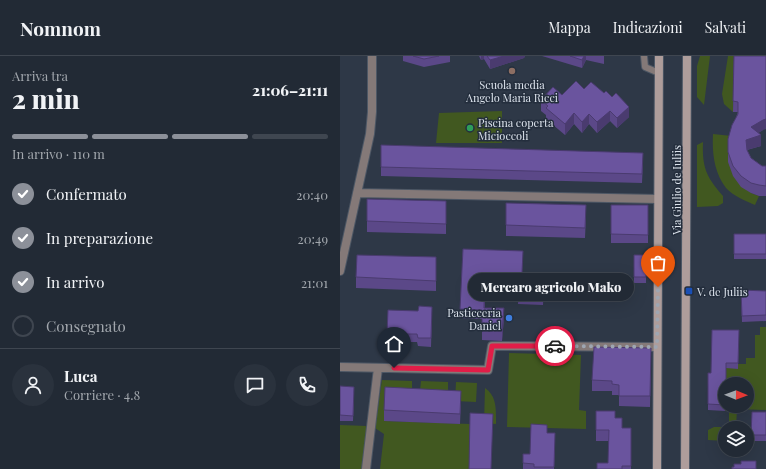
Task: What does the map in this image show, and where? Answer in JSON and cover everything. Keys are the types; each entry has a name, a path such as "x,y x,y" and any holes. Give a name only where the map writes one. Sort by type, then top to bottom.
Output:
{"main road":[{"name":"Via Giulio de Iuliis","path":"657,469 659,56"},
{"name":"Via Giulio de Iuliis","path":"684,469 687,56"},
{"path":"687,76 692,56"}],"street":[{"path":"340,271 371,126 372,56"},
{"path":"357,193 658,199"},
{"path":"340,368 488,370 492,346 657,347"},
{"path":"366,469 378,368"}],"lane":[{"path":"644,56 644,67 659,73"}],"green space":[{"path":"700,56 710,56 704,105 697,97 697,66"},
{"path":"728,56 734,56 733,112 724,104 722,94"},
{"name":"Piscina coperta Micioccoli","path":"502,111 502,143 436,143 439,113"},
{"path":"713,134 732,136 751,193 759,196 755,205 732,193 722,182 716,169"},
{"path":"703,142 703,158 706,171 723,196 723,203 718,206 697,207 697,145"},
{"path":"760,327 766,327 766,410 754,410 754,377 726,377 726,368 738,364 746,364 746,358 755,358 755,335 760,335"},
{"path":"509,353 581,355 579,410 586,411 586,429 507,427"},
{"path":"382,380 412,381 412,399 384,421 470,424 469,469 380,469 384,434 375,428"},
{"path":"421,381 448,382 448,401 419,400"},
{"path":"456,382 477,383 476,402 455,401"},
{"path":"485,388 494,399 496,424 484,423"},
{"path":"729,413 737,413 736,421 729,421"},
{"path":"340,425 367,426 362,469 340,469"},
{"path":"718,427 718,441 708,440 708,430"}],"building":[{"path":"413,56 439,56 424,59"},
{"path":"487,56 504,56 490,60"},
{"path":"570,56 584,56 582,60"},
{"path":"734,56 766,56 766,119 751,127 761,135 746,140 747,150 751,158 762,166 766,166 766,186 751,183 741,176 733,166 728,152 728,139 732,125 738,114 738,102 733,101"},
{"path":"576,81 584,89 591,82 604,93 606,91 612,97 616,93 629,107 617,118 610,111 597,122 589,114 582,122 574,113 565,124 546,108 548,106 541,100 553,87 562,95"},
{"path":"381,145 643,153 642,174 381,167"},
{"path":"367,199 446,201 446,224 367,221"},
{"path":"506,203 586,205 585,228 506,225"},
{"path":"611,205 648,205 648,235 611,234"},
{"path":"734,234 766,234 766,254 734,254"},
{"path":"463,249 523,251 522,273 544,274 543,296 518,295 519,276 485,274 484,308 504,308 502,331 482,331 482,310 460,309"},
{"path":"357,255 436,257 436,281 356,277"},
{"path":"634,255 646,255 646,277 634,277"},
{"path":"741,290 766,291 766,315 742,316"},
{"path":"419,306 432,307 431,338 418,338 417,334 387,334 388,310 418,311"},
{"path":"712,330 739,330 738,363 726,363 726,377 718,377 718,405 708,404 708,373 711,373"},
{"path":"594,347 651,348 650,396 619,396 619,385 612,384 612,381 592,380"},
{"path":"340,386 354,387 353,416 340,415"},
{"path":"385,387 461,391 460,414 384,410"},
{"path":"596,411 615,411 615,418 622,418 622,428 631,428 631,466 622,466 622,469 597,469 597,463 608,463 609,430 596,430"},
{"path":"766,412 766,435 754,435 754,421 752,421 752,413"},
{"path":"470,413 493,414 491,469 469,469"},
{"path":"531,424 547,425 547,433 555,433 554,467 534,467 534,464 523,463 523,454 530,454"},
{"path":"741,461 756,461 756,469 732,469 734,464 741,464"}],"way so far":[{"path":"555,346 657,347 658,287"}],"place":[{"name":"Scuola media Angelo Maria Ricci","path":"512,71"},
{"name":"Piscina coperta Micioccoli","path":"470,128"},
{"name":"Mercaro agricolo Mako","path":"658,287"},
{"name":"V. de Juliis","path":"689,291"},
{"name":"Pasticceria Daniel","path":"509,318"}],"route":[{"path":"394,368 488,370 492,346 555,346"}]}
